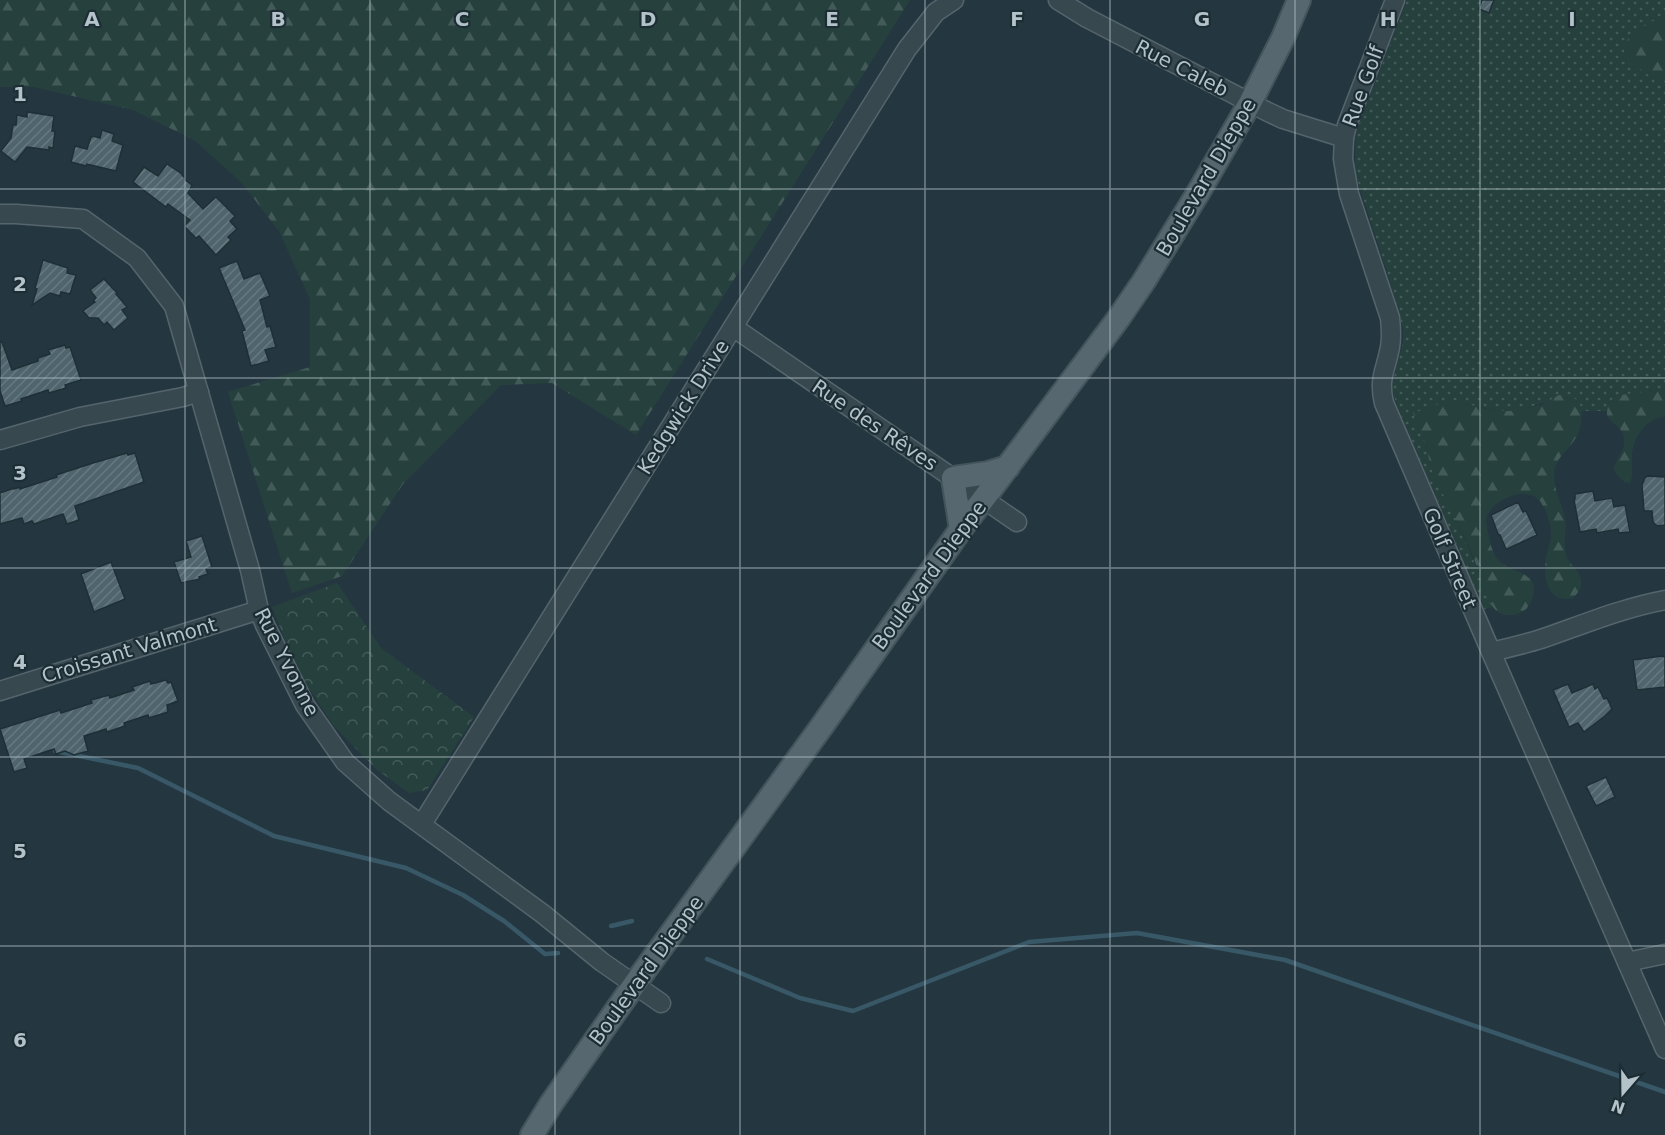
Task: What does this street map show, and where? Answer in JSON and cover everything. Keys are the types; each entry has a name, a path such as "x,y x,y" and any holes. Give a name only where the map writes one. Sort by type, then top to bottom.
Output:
{"main road":[{"name":"Boulevard Dieppe","path":"532,1135 634,985 962,529 1144,281 1250,103 1283,38 1299,0"},
{"path":"962,529 953,478 1008,467"}],"street":[{"name":"Kedgwick Drive","path":"422,824 918,34 940,6 954,0"},
{"name":"Rue Caleb","path":"1058,0 1087,18 1283,119 1344,138"},
{"name":"Rue Golf","path":"1344,138 1352,111 1395,0"},
{"name":"Golf Street","path":"1344,138 1344,166 1349,194 1390,318 1390,347 1381,382 1384,403 1665,1049"},
{"name":"Rue Yvonne","path":"0,214 16,213 83,219 137,258 174,306 250,570 258,610 305,705 345,762 389,801 543,914 602,962 661,1003"},
{"name":"Rue des Rêves","path":"733,327 1017,522"},
{"path":"0,440 80,417 199,392"},
{"path":"1491,652 1540,639 1638,605 1665,600"},
{"name":"Croissant Valmont","path":"0,691 258,610"},
{"path":"1627,962 1665,954"}],"green space":[{"path":"0,0 910,0 636,435 552,383 501,385 403,484 342,576 292,593 228,392 310,367 310,299 279,231 241,182 194,140 133,110 34,87 0,87"},
{"path":"1407,0 1665,0 1665,390 1619,395 1609,402 1607,411 1581,411 1579,403 1548,401 1525,409 1500,411 1451,401 1425,410 1426,446 1431,468 1457,521 1493,607 1484,609 1392,391 1403,342 1403,329 1356,176 1356,132"},
{"path":"1665,17 1665,81 1648,74 1624,54 1625,46 1632,34 1644,25"},
{"path":"1665,390 1665,417 1651,421 1638,435 1633,449 1631,480 1630,483 1624,481 1614,467 1623,449 1624,439 1620,429 1607,415 1610,402 1619,395"},
{"path":"1559,395 1577,400 1582,413 1577,436 1556,464 1554,475 1555,487 1565,521 1566,554 1579,575 1581,586 1573,598 1565,599 1553,593 1545,574 1551,535 1546,512 1537,498 1529,494 1509,497 1492,508 1487,515 1486,522 1491,545 1500,562 1527,576 1534,587 1527,608 1518,614 1505,615 1498,612 1488,599 1468,544 1433,474 1426,446 1413,412 1451,401 1491,410 1509,411 1541,405"},
{"path":"337,583 381,648 474,717 427,790 409,793 376,769 333,725 296,668 272,607"}],"building":[{"path":"1482,0 1494,0 1489,13 1479,9"},
{"path":"27,112 54,116 53,148 49,147 49,150 27,147 15,162 1,151 11,138 17,115 27,117"},
{"path":"102,130 114,134 112,141 123,145 116,171 71,162 75,146 87,149 91,137 100,138"},
{"path":"167,164 182,174 185,180 192,185 188,193 203,209 216,197 235,216 230,221 237,229 228,237 231,240 216,255 199,236 196,238 184,226 190,220 168,204 166,207 133,182 144,167 158,176"},
{"path":"43,260 68,268 67,273 76,275 70,294 61,292 60,296 50,293 32,305 37,289 35,288"},
{"path":"237,261 244,279 260,273 270,296 260,300 267,327 270,326 276,347 265,350 269,361 251,366 242,331 245,330 219,268"},
{"path":"104,279 127,307 122,310 128,318 114,330 107,322 104,325 98,318 89,318 83,311 95,302 93,301 96,298 90,290"},
{"path":"0,342 2,342 12,370 38,361 38,358 50,354 48,350 65,345 66,348 70,347 81,380 65,385 66,388 49,393 48,390 5,406 0,391"},
{"path":"127,453 128,455 135,453 144,482 75,506 79,520 67,524 63,514 34,524 32,521 24,524 22,518 0,524 0,493 14,488 20,487 20,489"},
{"path":"1648,476 1665,477 1665,525 1657,526 1653,522 1652,511 1644,511 1642,485"},
{"path":"1593,491 1595,501 1612,498 1614,507 1625,505 1630,532 1619,533 1618,529 1597,533 1596,529 1580,532 1575,494"},
{"path":"1518,502 1523,512 1526,511 1537,535 1506,549 1491,515"},
{"path":"202,536 212,567 206,569 208,574 199,577 200,579 181,583 174,562 191,557 186,541"},
{"path":"111,562 125,599 94,612 81,574"},
{"path":"1665,657 1665,687 1637,690 1633,660"},
{"path":"166,680 168,683 171,682 178,701 167,705 168,712 149,718 148,715 124,723 125,726 107,732 106,729 84,736 88,751 74,755 65,751 56,754 54,749 24,759 27,768 14,772 0,729 60,710 61,713 92,703 91,700 109,695 110,698 134,690 132,687 150,681 151,684"},
{"path":"1568,684 1572,693 1593,684 1595,689 1598,687 1604,699 1607,698 1612,709 1584,732 1578,723 1569,727 1553,690"},
{"path":"1606,777 1615,797 1596,806 1586,786"}],"waterway":[{"path":"55,751 138,768 274,836 406,868 463,895 504,921 545,954 558,953"},
{"path":"611,926 632,921"},
{"path":"707,959 800,998 853,1011 1029,942 1137,933 1285,960 1665,1092"}]}
